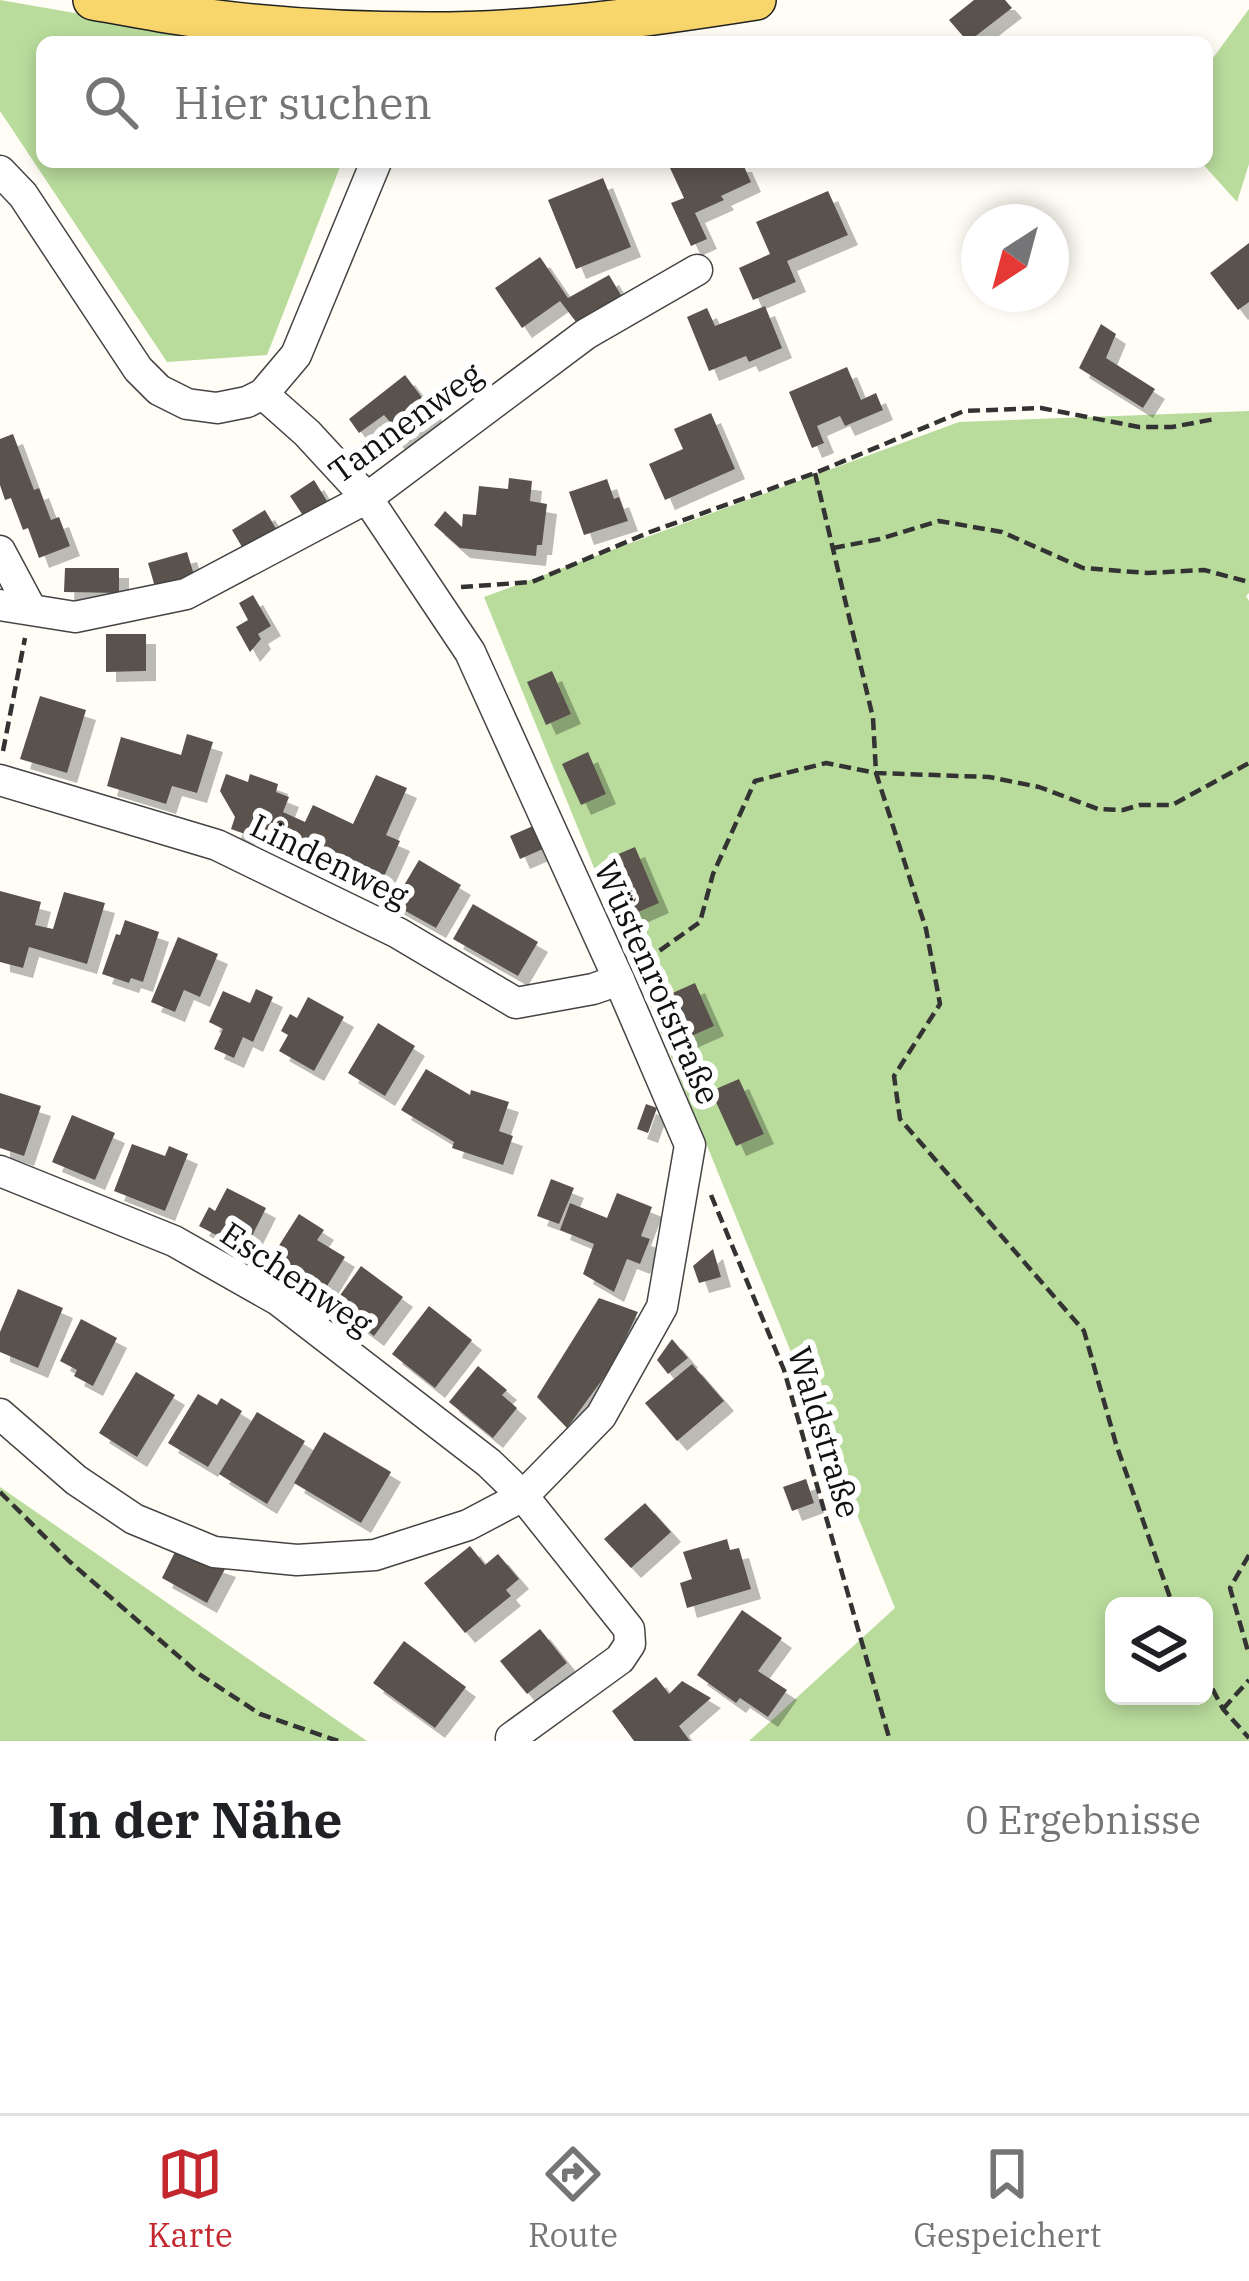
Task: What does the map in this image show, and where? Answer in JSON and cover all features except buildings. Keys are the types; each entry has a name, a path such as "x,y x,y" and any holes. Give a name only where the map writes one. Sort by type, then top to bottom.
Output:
{"main road":[{"path":"93,0 201,18 417,36"},
{"path":"440,36 662,15 756,0"}],"street":[{"path":"0,171 23,195 138,369 159,390 187,404 217,408 263,394 296,355 374,168"},
{"name":"Tannenweg","path":"0,605 75,616 187,594 368,498 586,334 697,270"},
{"name":"Wüstenrotstraße","path":"0,1414 76,1480 134,1519 214,1552 297,1560 375,1555 468,1525 523,1496 601,1416 662,1307 691,1145 619,980 470,652 368,498 263,394"},
{"path":"0,550 31,609"},
{"name":"Lindenweg","path":"0,780 217,845 398,932 516,1003 619,980"},
{"name":"Eschenweg","path":"0,1171 174,1241 278,1300 489,1463 523,1496 629,1629 630,1644 620,1659 511,1738"}],"path":[{"path":"431,590 532,582 964,411 1041,407 1139,427 1215,419"},
{"path":"815,473 873,718 876,772 926,929 940,1004 894,1076 901,1119 1084,1331 1116,1444 1170,1597"},
{"path":"833,548 938,521 1002,532 1083,568 1147,573 1204,570 1249,582"},
{"path":"0,767 31,609"},
{"path":"619,980 700,922 713,874 755,782 826,763 876,772 989,777 1039,787 1097,809 1123,810 1172,805 1249,763"},
{"name":"Waldstraße","path":"691,1145 784,1370 890,1741"},
{"path":"0,1492 69,1561 199,1673 260,1714 338,1741"},
{"path":"1249,1555 1230,1588 1249,1655"},
{"path":"1223,1709 1249,1680"},
{"path":"1213,1690 1249,1738"}],"green space":[{"path":"0,0 207,36 36,36 36,165 0,111"},
{"path":"1249,9 1249,164 1237,202 1206,168 1213,168 1213,58"},
{"path":"38,168 340,168 267,355 167,362"},
{"path":"1249,411 1249,1741 749,1741 895,1608 484,597 959,422"},
{"path":"0,1487 367,1741 0,1741"}]}
